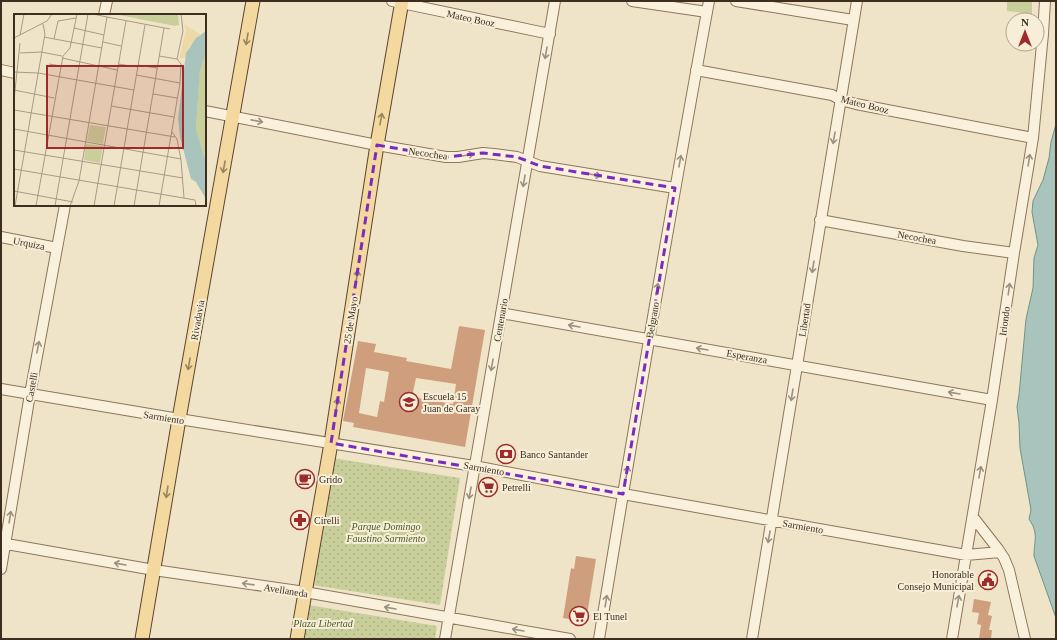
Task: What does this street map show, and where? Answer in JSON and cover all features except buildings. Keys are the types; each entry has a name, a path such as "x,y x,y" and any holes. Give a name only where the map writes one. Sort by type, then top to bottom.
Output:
{"main road":[{"name":"Rivadavia","path":"142,639 179,419 253,1"},
{"name":"25 de Mayo","path":"297,639 331,442 399,2"}],"street":[{"path":"104,14 107,1"},
{"name":"Centenario","path":"445,639 555,1"},
{"path":"632,1 707,12"},
{"name":"Belgrano","path":"599,639 675,188 709,1"},
{"path":"736,1 853,20"},
{"name":"Libertad","path":"752,639 857,1"},
{"name":"Iriondo","path":"952,639 992,400 1033,138 1045,1"},
{"name":"Mateo Booz","path":"399,2 550,34"},
{"path":"1,70 14,73"},
{"name":"Mateo Booz","path":"696,70 832,95 840,100 856,104 1033,138"},
{"name":"Necochea","path":"206,111 446,157 458,157 483,153 517,157 540,166 675,188"},
{"name":"Castelli","path":"1,569 3,544 65,206"},
{"name":"Necochea","path":"820,220 963,246 1014,253"},
{"name":"Urquiza","path":"1,237 57,248"},
{"name":"Esperanza","path":"501,313 992,400"},
{"name":"Sarmiento","path":"1,389 474,466 966,555 1000,552"},
{"path":"973,517 1004,558 1009,570 1024,639"},
{"name":"Avellaneda","path":"3,544 154,570 305,592 570,639"}],"highlighted area":[{"path":"377,145 446,157 483,153 517,157 540,166 675,188 623,494 331,443"}],"green space":[{"path":"1007,1 1032,1 1032,12 1007,11"},
{"name":"Parque Domingo Faustino Sarmiento","path":"332,458 460,478 440,605 312,585"},
{"name":"Plaza Libertad","path":"308,605 437,626 435,639 303,639"}],"water":[{"path":"1056,124 1056,618 1034,556 1035,533 1029,519 1031,510 1020,448 1017,407 1026,319 1033,288 1034,258 1038,245 1032,212 1033,201 1043,180"}],"place":[{"name":"Escuela 15 Juan de Garay","path":"409,402"},
{"name":"Banco Santander","path":"506,454"},
{"name":"Grido","path":"305,479"},
{"name":"Petrelli","path":"488,487"},
{"name":"Cirelli","path":"300,520"},
{"name":"Honorable Consejo Municipal","path":"988,580"},
{"name":"El Tunel","path":"579,616"}]}
